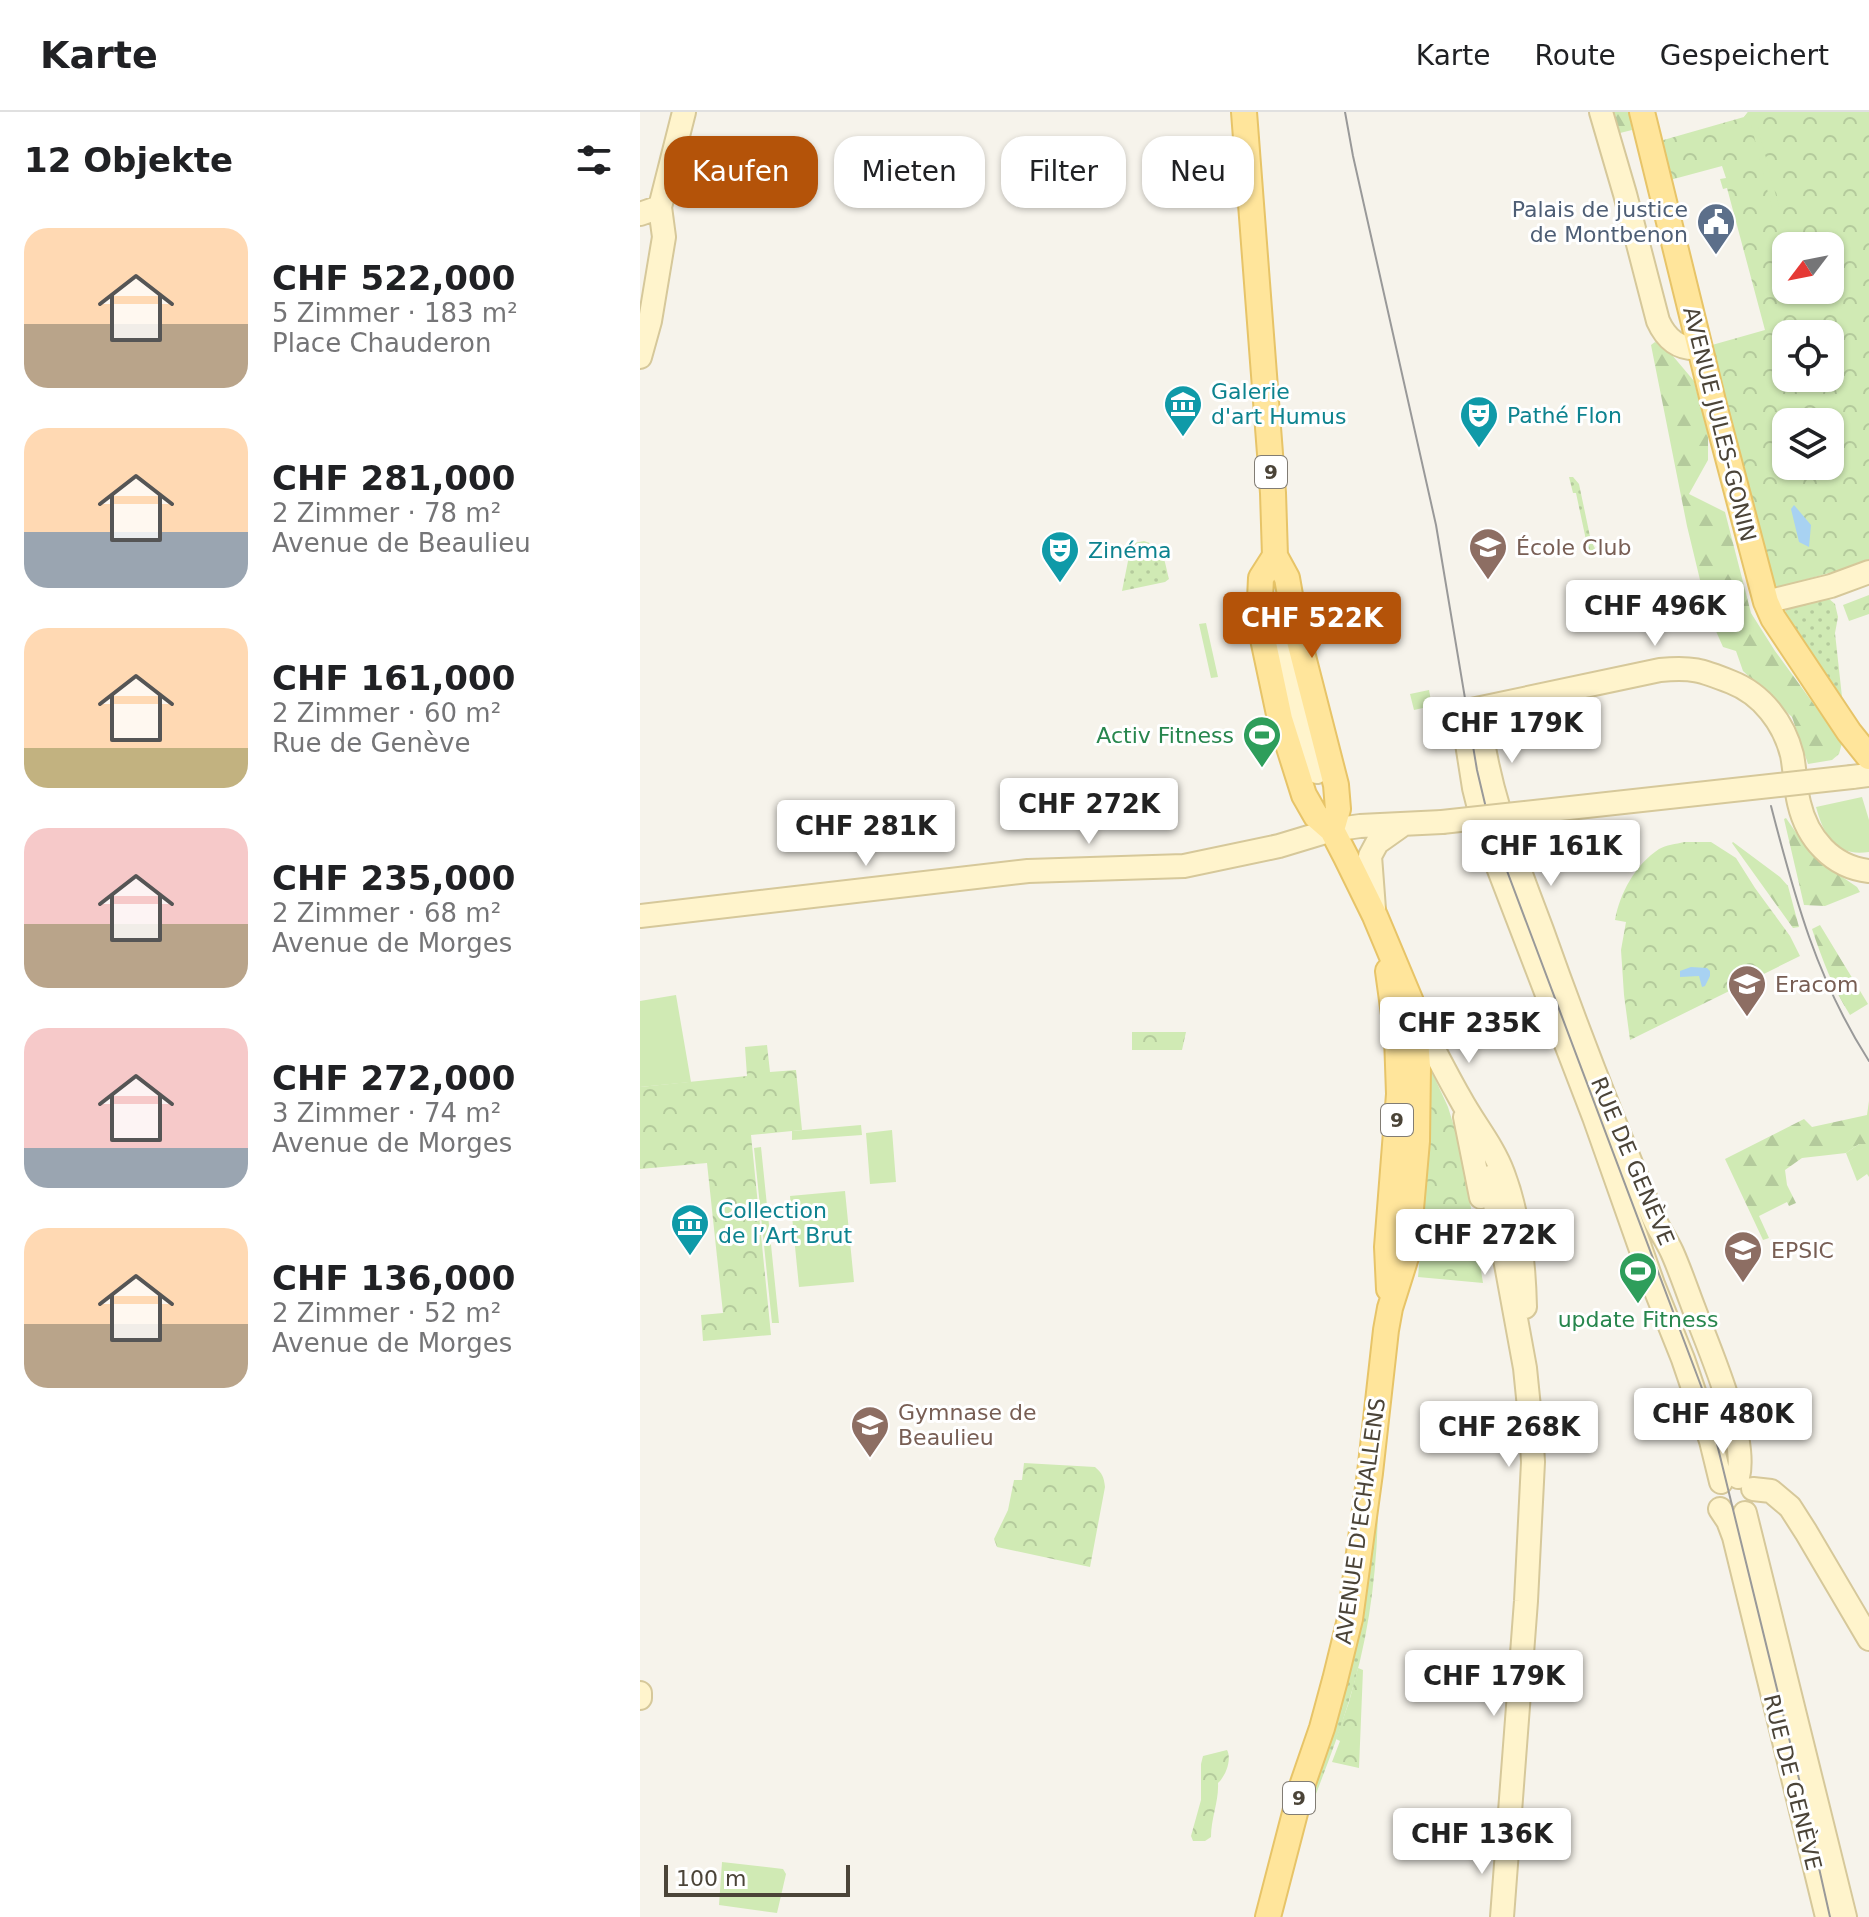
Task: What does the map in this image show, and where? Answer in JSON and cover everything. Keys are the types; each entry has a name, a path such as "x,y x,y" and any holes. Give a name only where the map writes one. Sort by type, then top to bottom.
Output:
{"main road":[{"name":"9","path":"1244,112 1275,556 1287,578 1296,629 1336,785 1338,809 1332,830"},
{"name":"AVENUE JULES-GONIN","path":"1642,112 1766,602 1849,732 1869,757"},
{"name":"9","path":"1275,556 1261,578 1259,620 1280,719 1304,795 1316,816 1332,830 1379,925"},
{"name":"AVENUE D'ECHALLENS","path":"1268,1917 1302,1786 1332,1694 1350,1619 1390,1308 1387,1247 1409,1097 1414,1009 1379,925"},
{"name":"AVENUE D'ECHALLENS","path":"1379,925 1409,1097"}],"street":[{"path":"640,357 650,321 664,237 650,211 684,112"},
{"path":"1601,112 1662,331 1672,341 1691,349 1700,348"},
{"name":"9","path":"1275,556 1292,680 1317,772"},
{"path":"1766,602 1831,586 1869,572"},
{"name":"RUE DE GENÈVE","path":"1737,1483 1741,1466 1729,1405 1672,1252 1653,1218 1569,1006 1505,829 1494,795 1481,725 1471,710 1593,683 1681,668 1693,668 1741,686 1753,693 1782,728 1792,755 1799,804 1815,841 1840,862 1869,871"},
{"path":"640,916 1028,871 1184,866 1360,826 1442,822 1861,776"},
{"path":"1379,925 1370,856 1377,843 1402,825"},
{"path":"1414,1009 1462,1101 1481,1130 1489,1173 1498,1292 1525,1368"},
{"path":"1489,1173 1512,1199 1520,1242 1525,1368 1533,1462 1526,1601 1502,1917"},
{"path":"1737,1483 1753,1503 1745,1513 1734,1516 1720,1509 1715,1497 1718,1487 1737,1483 1771,1491 1790,1507 1869,1639"},
{"name":"RUE DE GENÈVE","path":"1720,1509 1734,1537 1827,1917"},
{"name":"RUE DE GENÈVE","path":"1745,1513 1845,1917"}],"green space":[{"path":"1613,112 1629,112 1632,130 1620,133"},
{"path":"1748,112 1869,112 1869,559 1778,587 1772,583 1712,345 1765,330 1727,188 1723,189 1720,179 1726,178 1722,166 1670,180 1660,141 1744,117"},
{"path":"1748,112 1759,112 1761,115 1762,122 1758,128 1779,207 1772,209 1751,124 1755,123 1756,118 1752,115 1745,120"},
{"path":"1796,304 1803,304 1807,320 1800,320"},
{"path":"1655,342 1667,349 1694,381 1708,435 1708,460 1689,494 1725,512 1751,613 1842,743 1839,754 1832,760 1808,764 1792,717 1743,671 1736,651 1723,647 1708,613 1687,526 1651,345"},
{"path":"1569,477 1579,484 1591,541 1597,552 1589,554 1576,493 1573,493"},
{"path":"1144,541 1160,551 1169,579 1122,591 1129,544"},
{"path":"1869,595 1869,614 1849,621 1843,605"},
{"path":"1828,598 1835,604 1838,617 1835,633 1842,697 1784,615 1786,610"},
{"path":"1206,623 1218,677 1211,678 1199,624"},
{"path":"1429,690 1432,706 1414,710 1410,694"},
{"path":"1862,797 1869,820 1869,852 1858,853 1840,848 1833,842 1823,827 1816,807"},
{"path":"1786,818 1808,850 1860,892 1825,906 1804,905"},
{"path":"1684,842 1711,842 1736,858 1790,936 1800,956 1630,1040 1621,950 1626,922 1615,920 1617,910 1630,880 1643,863 1659,849"},
{"path":"1733,842 1788,886 1799,927 1793,928"},
{"path":"1820,925 1868,1004 1850,1015 1828,973 1812,929"},
{"path":"676,995 691,1082 640,1087 640,1001"},
{"path":"1132,1032 1186,1032 1182,1050 1132,1050"},
{"path":"767,1045 770,1072 796,1070 802,1130 751,1135 771,1335 703,1341 701,1315 723,1313 707,1163 640,1169 640,1087 747,1076 745,1047"},
{"path":"1431,1070 1448,1107 1462,1152 1483,1283 1418,1277 1431,1126 1428,1126"},
{"path":"1869,1101 1869,1144 1859,1144 1846,1153 1802,1158 1785,1170 1787,1185 1796,1203 1789,1206 1787,1202 1759,1216 1769,1238 1763,1240 1725,1159 1804,1119 1812,1127 1867,1115"},
{"path":"861,1125 862,1135 792,1140 792,1131"},
{"path":"892,1130 896,1182 870,1184 866,1133"},
{"path":"1859,1144 1869,1144 1869,1177 1867,1174 1857,1181 1846,1153"},
{"path":"761,1147 779,1323 772,1323 754,1148"},
{"path":"845,1191 854,1282 799,1287 790,1196"},
{"path":"1024,1463 1095,1467 1101,1473 1105,1487 1090,1567 997,1547 994,1539 1008,1510 1014,1480 1022,1480"},
{"path":"1374,1509 1378,1509 1376,1559 1361,1657 1343,1719 1306,1821"},
{"path":"1358,1668 1363,1670 1359,1768 1332,1762"},
{"path":"1227,1750 1228,1763 1218,1783 1211,1837 1205,1841 1193,1841 1191,1836 1201,1800 1203,1756"},
{"path":"722,1862 783,1869 786,1874 777,1913 719,1905"}],"water":[{"path":"1794,505 1811,525 1809,547 1799,542 1791,509"},
{"path":"1691,967 1710,971 1705,986 1702,987 1699,976 1680,977 1680,971"}],"tram line":[{"path":"1345,112 1436,525 1486,808 1706,1399 1830,1917"},
{"path":"1771,806 1789,874 1821,969 1869,1061"}],"place":[{"name":"Palais de justice de Montbenon","path":"1716,256"},
{"name":"Galerie d'art Humus","path":"1183,438"},
{"name":"Pathé Flon","path":"1479,449"},
{"name":"École Club","path":"1488,581"},
{"name":"Zinéma","path":"1060,584"},
{"name":"Activ Fitness","path":"1262,769"},
{"name":"Eracom","path":"1747,1018"},
{"name":"Collection de l’Art Brut","path":"690,1257"},
{"name":"EPSIC","path":"1743,1284"},
{"name":"update Fitness","path":"1638,1305"},
{"name":"Gymnase de Beaulieu","path":"870,1459"}]}
